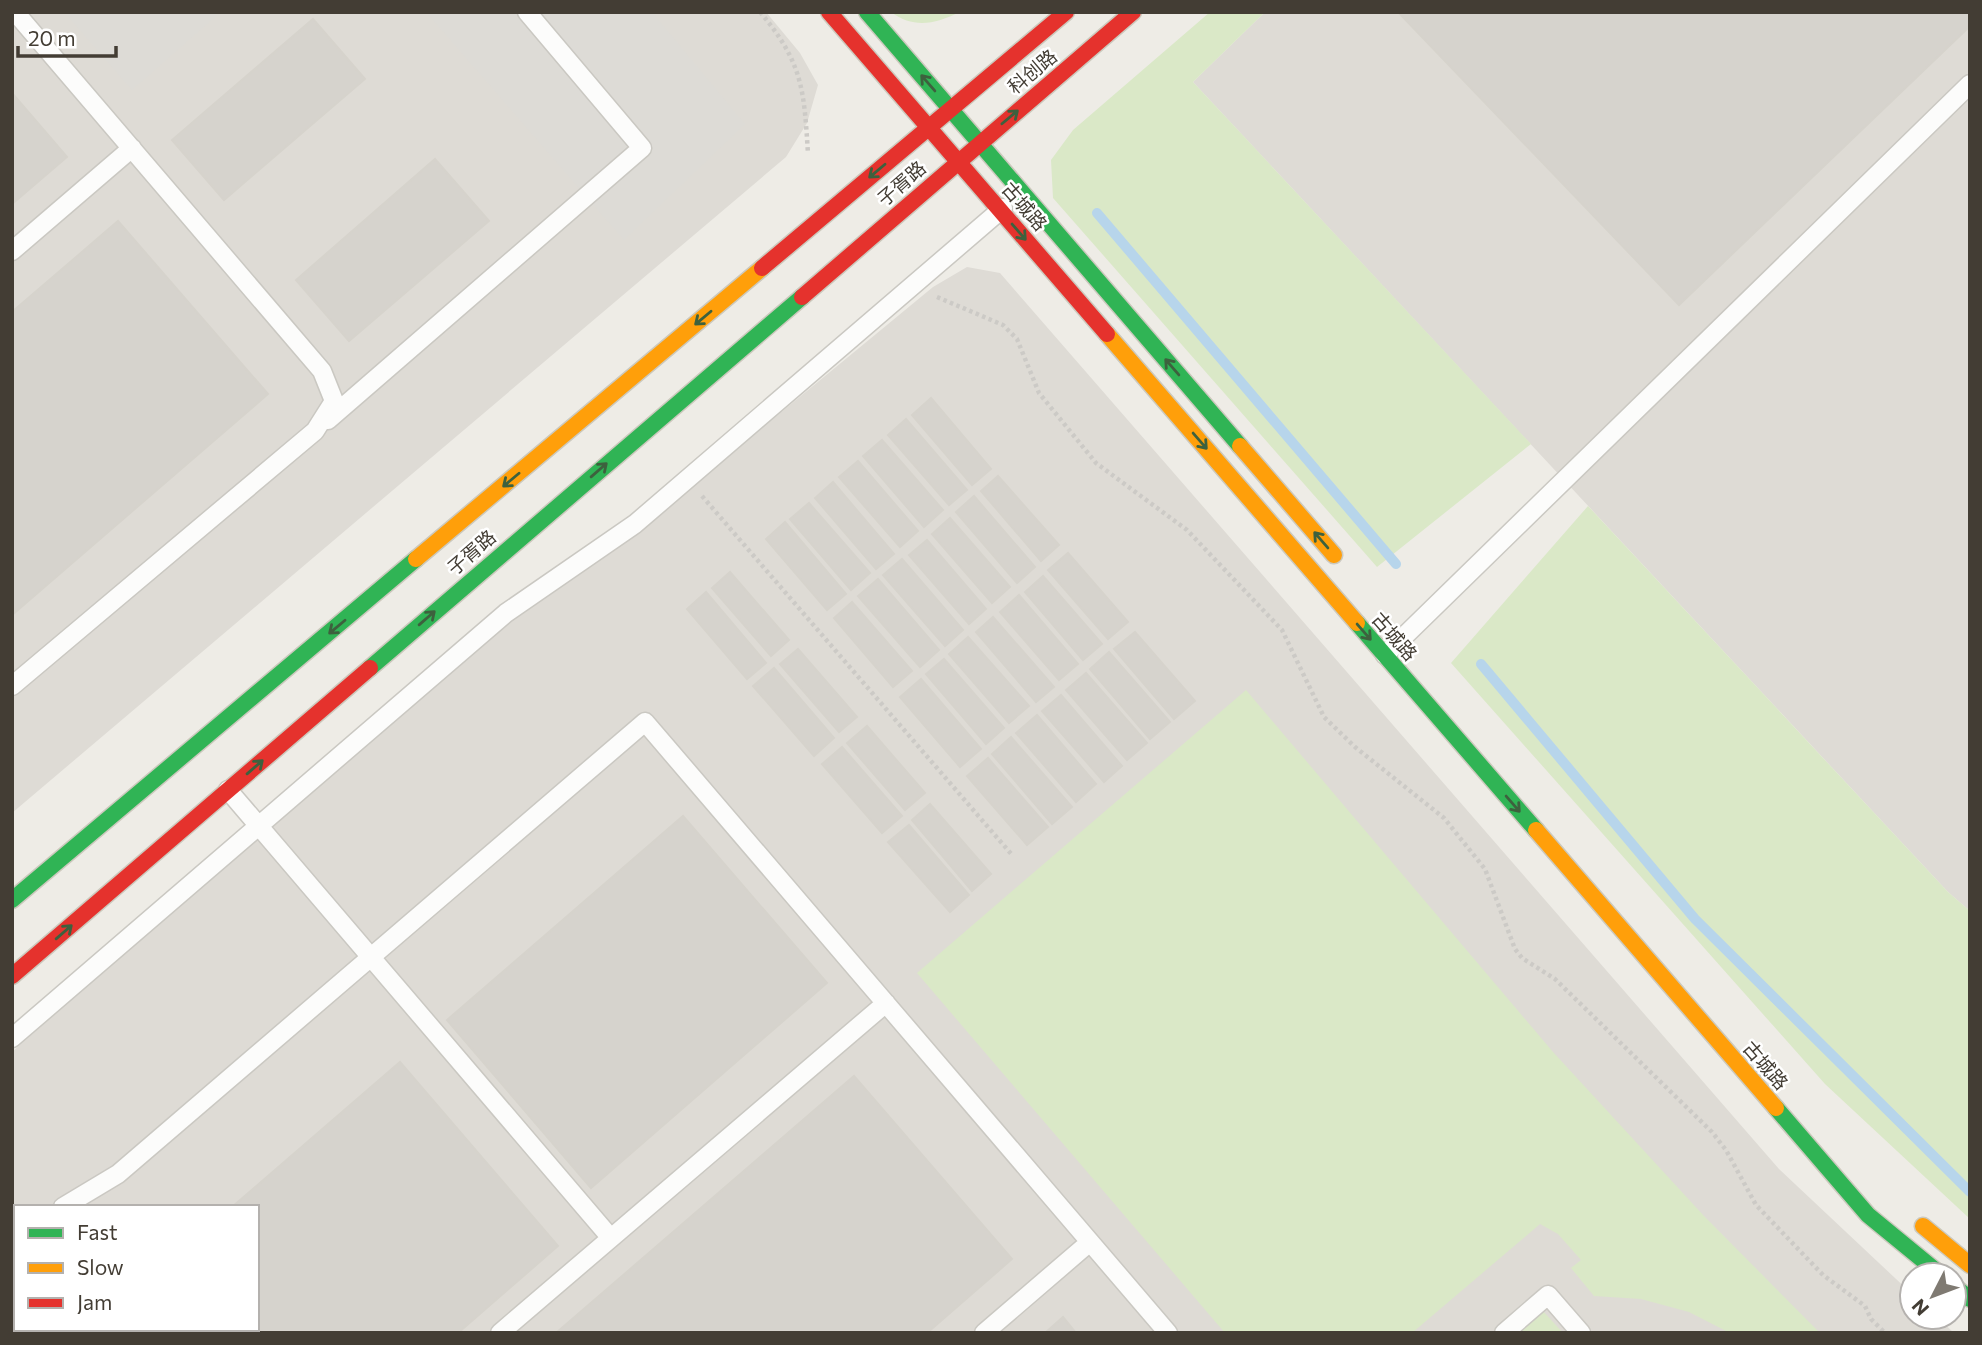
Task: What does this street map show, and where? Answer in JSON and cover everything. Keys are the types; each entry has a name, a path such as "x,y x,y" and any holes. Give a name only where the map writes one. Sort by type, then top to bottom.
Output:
{"street":[{"name":"古城路","path":"829,12 1868,1215 1924,1261"},
{"name":"古城路","path":"867,12 1340,563"},
{"name":"科创路","path":"930,127 1066,12"},
{"name":"科创路","path":"958,162 1133,12"},
{"name":"子胥路","path":"12,900 930,127"},
{"name":"子胥路","path":"12,976 958,162"},
{"path":"1906,1213 1970,1265"}],"lane":[{"path":"15,12 322,371 334,401 315,431"},
{"path":"12,686 315,431 642,148 527,12"},
{"path":"1385,655 1970,84"},
{"path":"12,251 132,148"},
{"path":"12,1038 506,613 635,524 1022,192"},
{"path":"66,1205 118,1174 645,722 1168,1333"},
{"path":"228,790 610,1237"},
{"path":"500,1333 886,1003"},
{"path":"984,1333 1090,1242"},
{"path":"1504,1333 1548,1295 1581,1333"}],"path":[{"path":"760,12 795,62 804,88 808,154"},
{"path":"912,287 1003,325 1017,339 1040,393 1096,463 1155,504 1213,555 1245,594 1282,630 1324,717 1355,747 1444,818 1461,838 1485,869 1515,949 1522,958 1555,979 1712,1132 1726,1150 1756,1205 1809,1262 1865,1306 1871,1319 1885,1333"},
{"path":"687,479 1013,856"}],"shaded area":[{"path":"12,12 766,12 800,53 818,85 807,123 786,157 12,813"},
{"path":"64,12 221,12 132,90"},
{"path":"426,12 652,12 745,124 624,240"},
{"path":"1265,12 1970,12 1970,911 1948,892 1193,82"},
{"path":"967,267 1000,273 1779,1169 1898,1281 1898,1331 1954,1333 12,1333 12,1052 486,636 653,518 933,287"}],"green space":[{"path":"891,12 960,12 933,22 916,23"},
{"path":"1210,12 1265,12 1193,82 1531,444 1377,567 1053,198 1051,160 1073,130"},
{"path":"1588,506 1948,892 1970,911 1970,1219 1825,1084 1451,663"},
{"path":"1246,690 1553,1052 1704,1216 1820,1333 1730,1333 1689,1312 1641,1299 1594,1296 1571,1268 1581,1260 1558,1234 1540,1224 1412,1333 1225,1333 917,973"},
{"path":"1542,1310 1563,1333 1516,1333"}],"building":[{"path":"1398,12 1970,12 1970,26 1679,305"},
{"path":"313,19 365,79 224,200 172,140"},
{"path":"12,93 67,157 12,204"},
{"path":"435,159 489,221 349,341 296,280"},
{"path":"118,221 268,394 12,615 12,312"},
{"path":"931,398 991,469 972,485 912,415"},
{"path":"906,419 967,490 949,505 888,435"},
{"path":"882,440 943,510 924,527 863,456"},
{"path":"858,461 918,531 900,547 839,477"},
{"path":"998,476 1059,545 1041,561 981,491"},
{"path":"833,482 894,554 876,569 815,498"},
{"path":"974,496 1035,567 1017,583 956,512"},
{"path":"809,503 870,573 851,590 790,519"},
{"path":"950,518 1010,587 992,603 932,534"},
{"path":"785,522 846,594 827,610 766,539"},
{"path":"927,540 986,609 969,624 909,555"},
{"path":"1068,553 1128,622 1108,639 1048,570"},
{"path":"902,559 963,630 945,646 883,575"},
{"path":"730,572 789,640 771,656 712,588"},
{"path":"1043,576 1102,644 1083,660 1025,592"},
{"path":"878,579 939,650 920,667 858,596"},
{"path":"706,592 766,663 747,679 687,609"},
{"path":"1019,595 1078,664 1059,680 1000,612"},
{"path":"852,602 912,671 893,687 834,618"},
{"path":"993,617 1054,687 1036,702 976,632"},
{"path":"1135,632 1195,701 1174,719 1114,649"},
{"path":"968,637 1029,706 1009,723 949,654"},
{"path":"798,649 857,717 839,732 780,664"},
{"path":"1109,652 1170,722 1150,739 1090,669"},
{"path":"944,659 1004,728 986,744 926,674"},
{"path":"774,668 834,738 814,756 753,686"},
{"path":"1086,673 1147,743 1127,760 1066,690"},
{"path":"921,679 981,749 960,767 900,697"},
{"path":"1061,695 1122,766 1104,782 1042,711"},
{"path":"1037,715 1096,784 1076,802 1016,733"},
{"path":"867,726 925,793 905,810 847,743"},
{"path":"1011,737 1072,807 1052,824 992,754"},
{"path":"842,747 902,816 882,833 822,764"},
{"path":"988,758 1048,827 1027,845 967,776"},
{"path":"930,804 991,874 972,891 912,820"},
{"path":"683,816 827,983 591,1188 447,1020"},
{"path":"909,825 969,895 950,912 888,842"},
{"path":"400,1062 558,1246 458,1333 142,1333 140,1331 259,1331 259,1205 234,1205"},
{"path":"854,1076 1012,1259 927,1333 556,1333"},
{"path":"14,1271 14,1331 81,1333 12,1333"},
{"path":"1063,1317 1076,1333 1045,1333"}],"waterway":[{"path":"1097,213 1396,564"},
{"path":"1481,664 1695,919 1970,1192"}],"traffic: fast":[{"path":"867,12 1240,446"},
{"path":"370,668 802,297"},
{"path":"12,900 416,559"},
{"path":"1357,623 1536,830"},
{"path":"1776,1108 1868,1215 1924,1261"}],"traffic: slow":[{"path":"416,559 762,268"},
{"path":"1107,334 1357,623"},
{"path":"1240,446 1334,555"},
{"path":"1536,830 1776,1108"},
{"path":"1923,1226 1970,1265"}],"traffic: jam":[{"path":"829,12 1107,334"},
{"path":"762,268 1066,12"},
{"path":"802,297 1133,12"},
{"path":"12,976 370,668"}]}
